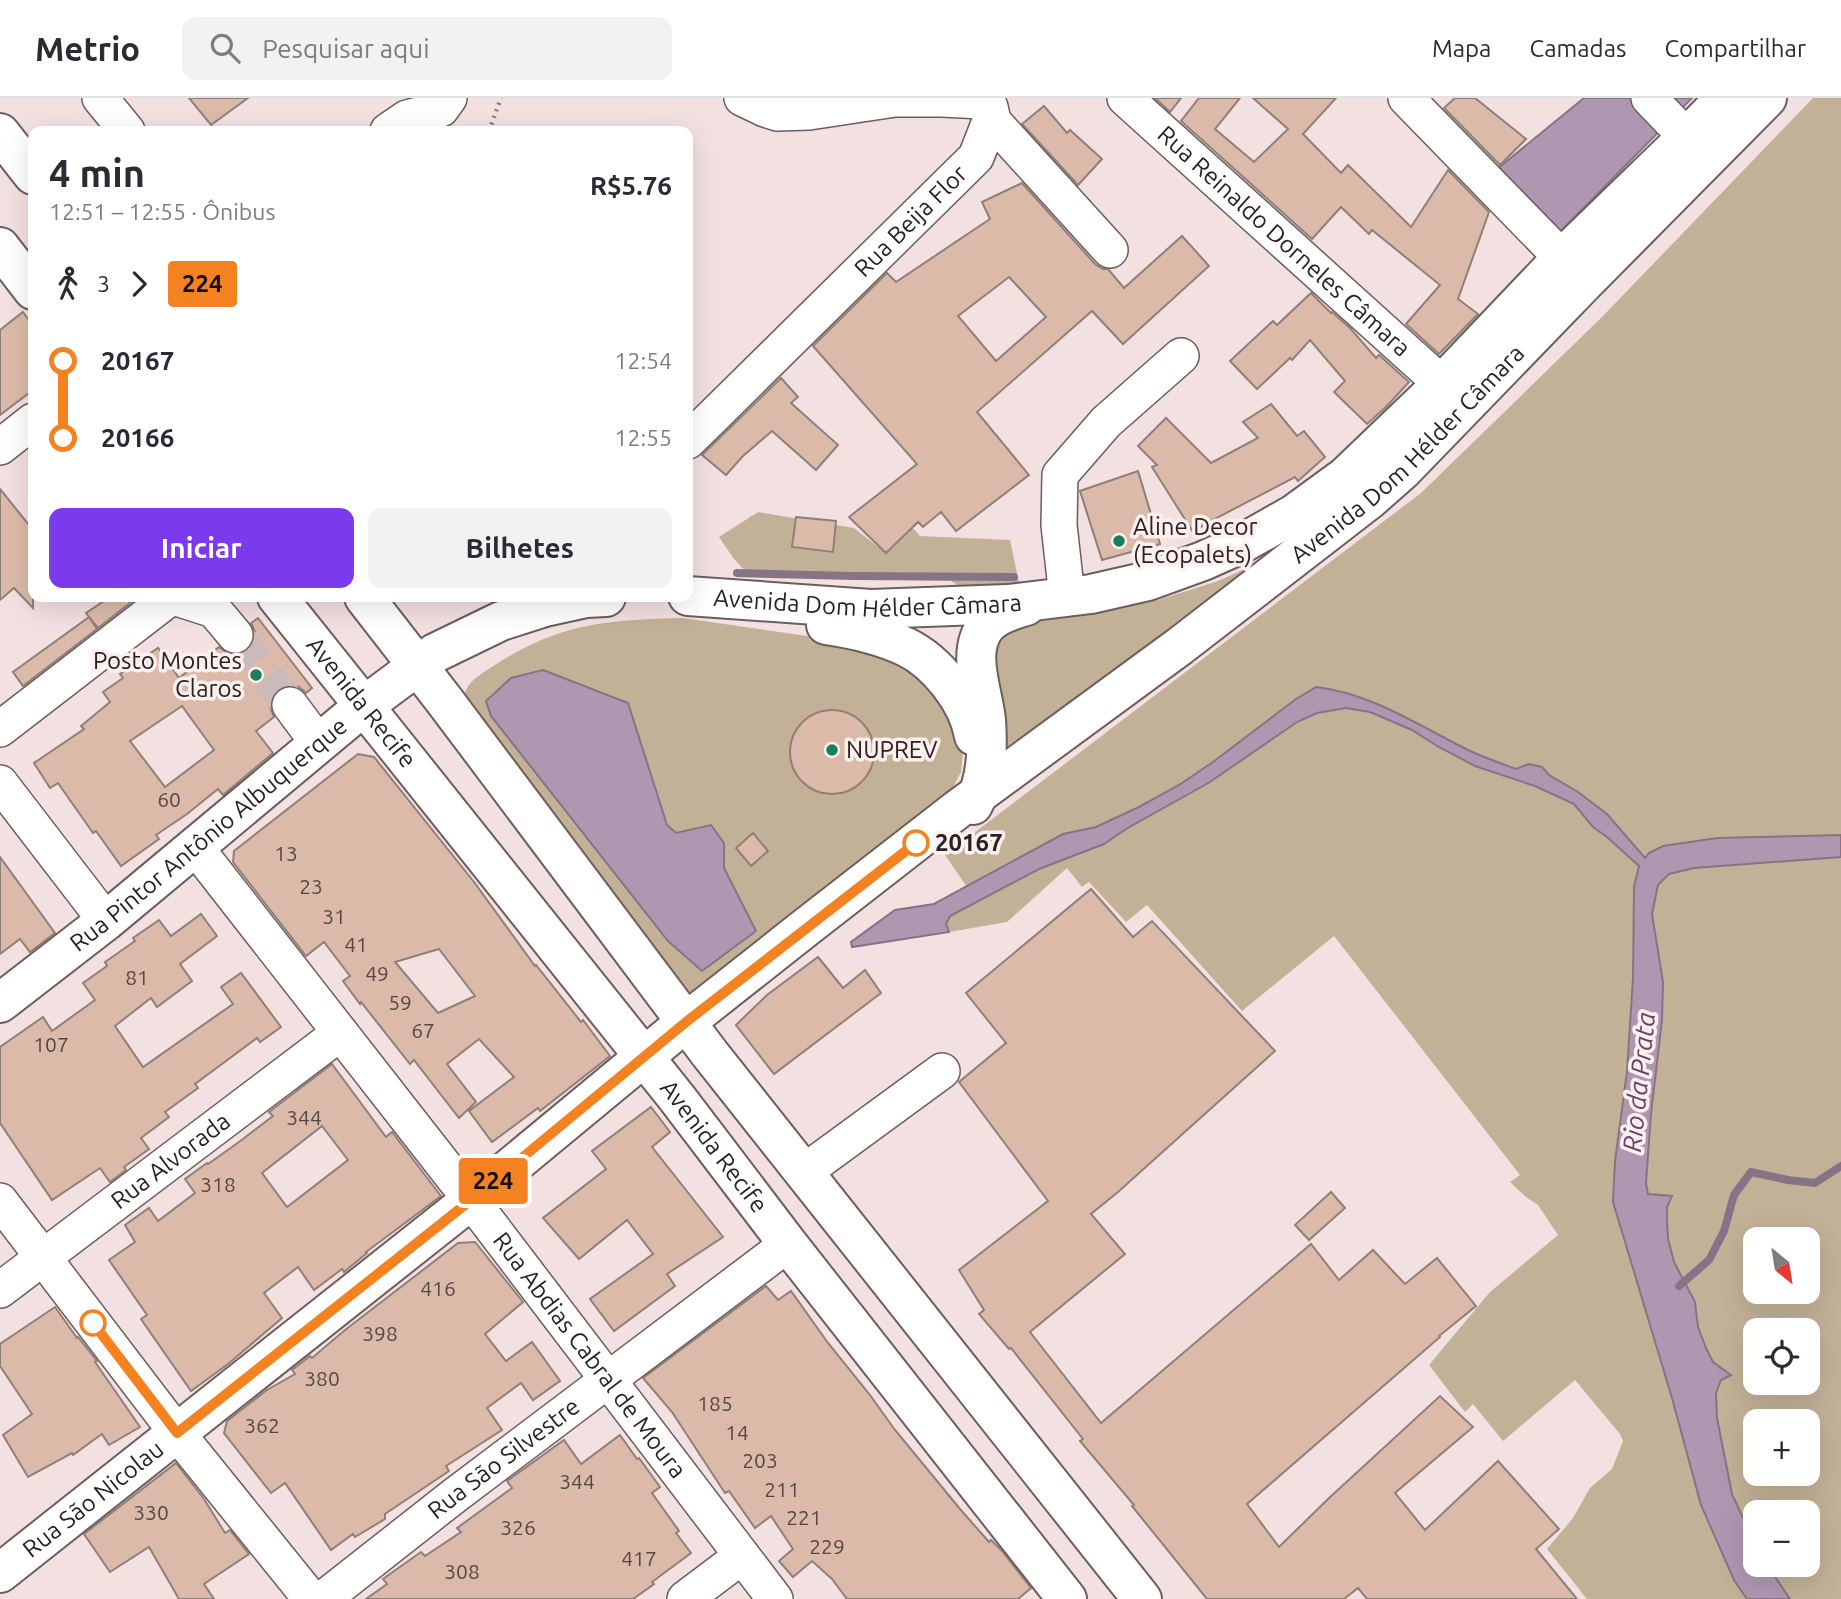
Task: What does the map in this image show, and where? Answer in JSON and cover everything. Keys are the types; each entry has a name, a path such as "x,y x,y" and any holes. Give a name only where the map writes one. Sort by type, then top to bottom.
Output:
{"main road":[{"name":"Avenida Dom Hélder Câmara","path":"693,591 871,610 1008,604 1091,594 1148,581 1203,561 1294,514 1346,476 1442,384 1682,130 1725,98"},
{"name":"Avenida Dom Hélder Câmara","path":"651,1066 969,801 1180,646 1369,500 1403,470 1767,98"},
{"path":"0,133 28,169"},
{"path":"0,247 28,283"},
{"path":"693,591 779,619 868,633 908,648 932,666 958,697 973,732 975,748 972,775 963,801 969,801"},
{"name":"Avenida Dom Hélder Câmara","path":"969,801 985,771 987,751 976,648 980,635 988,623 1003,613 1057,598"},
{"name":"Avenida Recife","path":"281,602 651,1066 1067,1599"},
{"path":"368,602 693,1031 1142,1599"},
{"path":"418,666 435,653 501,621 568,602"},
{"name":"Rua Pintor Antônio Albuquerque","path":"0,1003 106,922 365,705 418,666"},
{"name":"Rua São Nicolau","path":"0,1573 471,1200 651,1066"}],"street":[{"path":"100,98 123,126"},
{"path":"395,126 407,118 441,109 449,98"},
{"path":"742,98 778,113 809,112 894,99 982,101 992,110 991,119 1110,250"},
{"name":"Rua Reinaldo Dorneles Câmara","path":"1125,98 1442,384"},
{"path":"1406,98 1562,258"},
{"path":"1649,98 1682,130"},
{"name":"Rua Beija Flor","path":"693,436 976,157 991,119"},
{"path":"1057,598 1060,475 1106,422 1181,356"},
{"path":"0,447 28,425"},
{"path":"0,729 164,602"},
{"path":"189,602 214,610 235,635"},
{"path":"290,705 319,744"},
{"path":"0,783 106,922"},
{"name":"Rua Abdias Cabral de Moura","path":"196,848 471,1200 775,1599"},
{"name":"Rua Alvorada","path":"0,1290 340,1032"},
{"path":"804,1172 942,1071"},
{"path":"0,1201 177,1433 311,1599"},
{"name":"Rua São Silvestre","path":"323,1599 788,1244"},
{"path":"685,1599 741,1556"}],"path":[{"path":"491,126 501,98"}],"shaded area":[{"path":"1813,98 1841,98 1841,835 1717,838 1663,846 1645,859 1607,814 1549,775 1542,767 1529,764 1516,769 1329,689 1139,808 1096,827 1063,834 967,887 945,855 1421,493 1602,317"},
{"path":"758,512 854,528 886,553 912,527 920,536 1010,540 1021,592 973,595 951,581 750,576 719,537"},
{"path":"1303,543 994,776 994,629 1002,623 1057,619 1158,600 1218,581"},
{"path":"683,618 862,644 928,673 964,742 961,772 949,795 698,995 682,987 464,701 468,686 476,678 521,649 544,639 566,631 610,622"},
{"path":"1346,708 1369,712 1412,730 1475,766 1535,786 1574,804 1593,827 1639,866 1634,887 1633,978 1627,1072 1615,1161 1672,1398 1701,1505 1734,1580 1747,1599 1587,1599 1547,1549 1573,1518 1590,1488 1612,1469 1623,1441 1620,1434 1575,1380 1503,1441 1473,1404 1465,1412 1429,1365 1490,1292 1558,1235 1538,1205 1510,1182 1520,1175 1334,936 1242,1011 1147,905 1126,922 1089,882 1082,887 1067,868 1007,922 949,932 946,924 950,916 1039,869 1104,844 1210,782 1297,722 1317,713"},
{"path":"1841,857 1841,1599 1790,1599 1775,1577 1820,1577 1820,1500 1743,1500 1743,1518 1732,1494 1717,1418 1716,1393 1721,1380 1730,1375 1713,1362 1698,1327 1695,1302 1674,1262 1668,1239 1667,1207 1648,1195 1646,1183 1649,1139 1662,1020 1652,914 1657,885 1669,874 1694,868"}],"water":[{"path":"1584,98 1692,98 1558,234 1491,174"},
{"path":"543,670 628,703 667,825 676,833 711,825 724,843 724,868 756,931 702,971 668,941 491,716 486,701 511,678"},
{"name":"Rio da Prata","path":"1316,687 1336,690 1375,703 1472,752 1516,769 1529,764 1542,767 1549,775 1607,814 1645,858 1663,846 1717,838 1841,835 1841,857 1694,868 1669,874 1658,885 1652,914 1663,982 1662,1020 1646,1183 1648,1194 1672,1196 1667,1207 1667,1221 1674,1262 1695,1302 1698,1327 1713,1362 1731,1375 1721,1380 1716,1393 1717,1418 1732,1494 1743,1518 1743,1577 1775,1577 1790,1599 1747,1599 1734,1580 1701,1505 1613,1202 1615,1161 1627,1072 1633,978 1634,887 1639,866 1593,827 1574,804 1535,786 1475,766 1412,730 1370,712 1346,708 1317,713 1297,722 1210,782 1104,844 1039,869 950,916 946,924 949,932 852,947 851,942 895,910 934,904 1063,834 1096,827 1179,785"}],"building":[{"path":"189,98 248,98 211,125"},
{"path":"1155,98 1181,98 1170,112"},
{"path":"1199,98 1240,98 1215,129 1254,162 1288,129 1253,98 1336,98 1303,134 1341,173 1348,165 1411,227 1448,170 1489,212 1458,299 1478,314 1439,354 1406,324 1440,285 1372,230 1369,234 1341,207 1312,239 1181,121"},
{"path":"1455,98 1475,98 1526,139 1500,165 1444,108"},
{"path":"1044,106 1067,133 1070,130 1102,159 1078,185 1022,124"},
{"path":"1022,183 1095,264 1108,269 1124,288 1182,236 1209,266 1123,344 1092,311 977,412 1029,475 956,531 941,512 923,527 918,522 886,553 849,517 917,464 813,346 887,273 896,282 990,219 982,202","holes":["1009,277 1046,317 996,361 958,316"]},
{"path":"1311,293 1350,328 1376,358 1379,355 1409,382 1367,424 1334,392 1345,381 1310,340 1292,360 1290,358 1257,389 1230,361 1273,321 1277,325"},
{"path":"23,312 28,319 28,394 0,415 0,330"},
{"path":"781,378 798,397 791,403 838,445 816,470 772,431 726,475 702,455"},
{"path":"1271,404 1297,436 1304,431 1325,457 1298,481 1295,477 1193,532 1152,467 1157,465 1138,446 1166,418 1211,463 1258,438 1243,422"},
{"path":"1138,471 1160,544 1102,560 1080,491"},
{"path":"0,489 28,524 28,602 33,602 33,608 14,588 0,600"},
{"path":"796,517 836,521 833,552 792,547"},
{"path":"102,602 132,602 98,628 86,613"},
{"path":"89,617 97,629 23,686 13,672"},
{"path":"258,618 312,688 306,693 299,687 288,685 277,689 271,698 270,707 274,717 256,731 273,753 223,795 218,789 156,835 159,839 121,866 96,831 93,833 58,783 50,788 34,763 84,729 81,726 110,702 103,692 123,678 120,674 158,648 179,678 219,647 229,654 238,655 247,651 254,641 255,632 251,623","holes":["182,706 214,750 165,787 130,741"]},
{"name":"NUPREV","path":"832,710 848,713 862,722 871,736 874,752 871,768 862,782 848,791 832,794 816,791 802,782 793,768 790,752 793,736 802,722 816,713"},
{"path":"358,754 374,757 474,882 535,966 581,1022 583,1020 610,1056 540,1111 538,1108 492,1142 469,1111 514,1077 479,1039 447,1064 476,1102 459,1118 414,1060 410,1064 361,1002 360,1004 343,981 350,976 324,942 306,956 233,862 234,851","holes":["439,949 475,996 438,1013 395,962"]},
{"path":"753,833 768,851 751,866 736,848"},
{"path":"0,857 55,933 30,952 20,939 0,954"},
{"path":"1091,889 1133,937 1152,921 1275,1051 1091,1214 1125,1254 1030,1332 1101,1423 1311,1244 1339,1280 1373,1250 1405,1284 1437,1258 1476,1306 1247,1504 1279,1547 1440,1396 1473,1427 1395,1493 1425,1530 1498,1461 1559,1529 1536,1549 1577,1599 1367,1599 1358,1588 1344,1599 1207,1599 1080,1441 1083,1439 1011,1348 1009,1349 979,1314 984,1310 959,1270 1048,1201 959,1082 1006,1043 966,993"},
{"path":"201,914 217,936 180,964 192,981 157,1007 151,998 115,1026 143,1067 233,1004 221,987 241,973 281,1027 260,1042 257,1038 195,1084 198,1088 165,1112 169,1117 141,1138 149,1149 124,1167 126,1170 110,1182 100,1168 52,1200 0,1123 0,1047 43,1017 52,1031 95,1000 83,983 107,966 105,962 135,941 133,938 159,920 171,936"},
{"path":"818,957 843,988 865,970 881,993 774,1074 736,1025 767,995"},
{"path":"332,1064 386,1137 392,1132 441,1196 366,1252 344,1272 342,1269 314,1290 298,1267 264,1293 282,1318 191,1391 141,1319 147,1315 109,1260 135,1242 125,1225 149,1208 158,1221 195,1193 185,1179 273,1116 269,1112","holes":["322,1126 348,1160 287,1207 262,1173"]},
{"path":"651,1107 670,1132 652,1147 723,1237 667,1274 675,1286 614,1331 590,1299 653,1254 627,1220 579,1259 543,1218 606,1169 592,1151"},
{"path":"1331,1192 1345,1208 1309,1240 1295,1225"},
{"path":"475,1242 523,1302 485,1334 506,1361 532,1342 560,1381 533,1400 521,1383 487,1408 502,1430 446,1466 449,1471 385,1514 385,1519 355,1537 353,1534 331,1550 285,1483 271,1493 224,1433 227,1421 267,1390 295,1374 292,1370 310,1356 312,1358 458,1243"},
{"path":"766,1286 778,1300 791,1291 895,1430 989,1542 991,1540 1002,1551 1031,1588 1018,1599 847,1599 832,1579 812,1561 793,1577 779,1561 793,1549 771,1516 755,1528 729,1491 725,1493 672,1412 643,1378"},
{"path":"55,1307 97,1361 95,1362 140,1427 109,1445 102,1434 73,1455 72,1453 28,1477 3,1435 32,1414 0,1366 0,1344"},
{"path":"620,1435 660,1487 652,1493 691,1553 633,1599 366,1599 387,1584 383,1579 421,1552 425,1556 461,1532 457,1528 512,1488 507,1481 564,1440 581,1464"},
{"path":"176,1463 204,1499 225,1533 230,1530 249,1554 204,1584 214,1599 179,1599 149,1547 110,1572 84,1534"}],"waterway":[{"path":"737,573 1014,577"},
{"path":"1679,1286 1709,1260 1724,1231 1734,1195 1751,1172 1815,1183 1841,1166"}],"tunnel":[{"path":"235,635 290,705"}],"bus line":[{"name":"224","path":"93,1323 177,1433 471,1200 686,1022 916,843"}],"place":[{"name":"Aline Decor (Ecopalets)","path":"1119,541"},
{"name":"Posto Montes Claros","path":"256,675"},
{"name":"NUPREV","path":"832,750"},
{"name":"20167","path":"916,843"}]}
